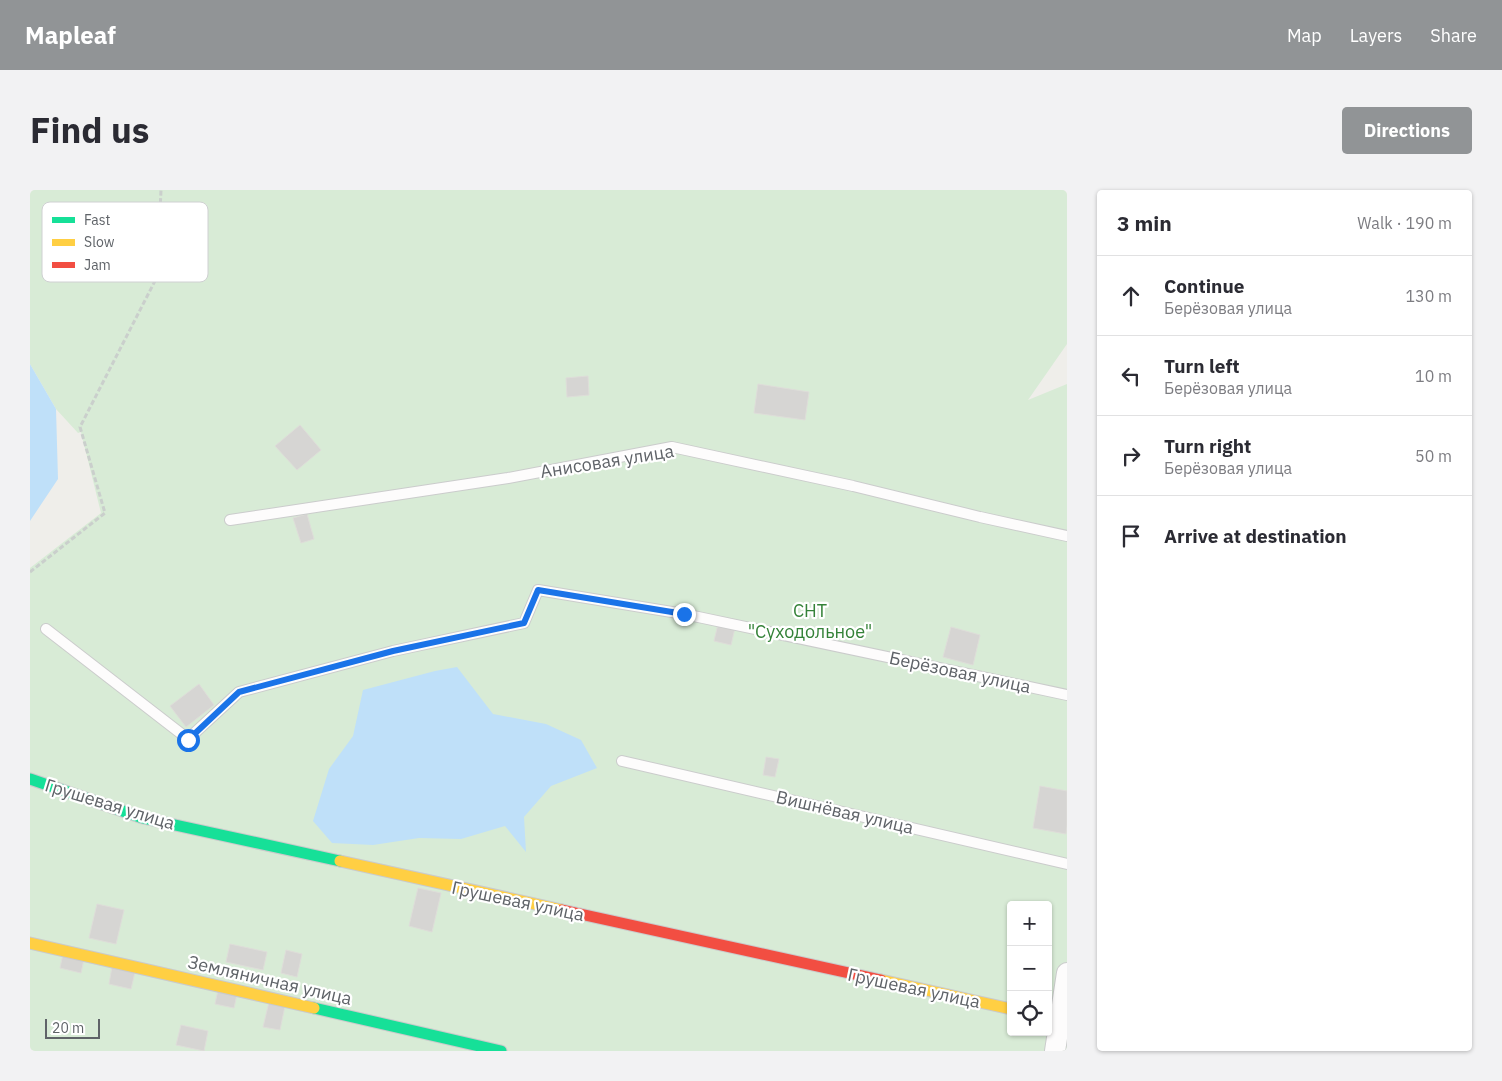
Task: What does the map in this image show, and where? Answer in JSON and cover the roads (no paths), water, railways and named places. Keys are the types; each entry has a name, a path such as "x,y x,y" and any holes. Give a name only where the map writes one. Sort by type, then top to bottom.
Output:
{"street":[{"name":"Грушевая улица","path":"30,779 143,818 1007,1008"},
{"name":"Земляничная улица","path":"30,943 501,1051"},
{"path":"1055,1051 1058,1019 1067,973"}],"lane":[{"name":"Анисовая улица","path":"230,520 508,478 672,447 853,486 1067,536"},
{"name":"Берёзовая улица","path":"46,629 188,740 239,692 393,651 524,623 538,590 684,614 1067,695"},
{"name":"Вишнёвая улица","path":"622,761 1067,864"}],"water":[{"path":"30,364 56,409 58,479 30,521"},
{"path":"457,667 493,714 546,724 581,740 597,768 551,786 524,817 526,852 505,826 461,839 419,838 373,845 332,843 313,821 329,769 353,736 363,690"}],"park label":[{"name":"СНТ \"Суходольное\"","path":"810,620"}]}
